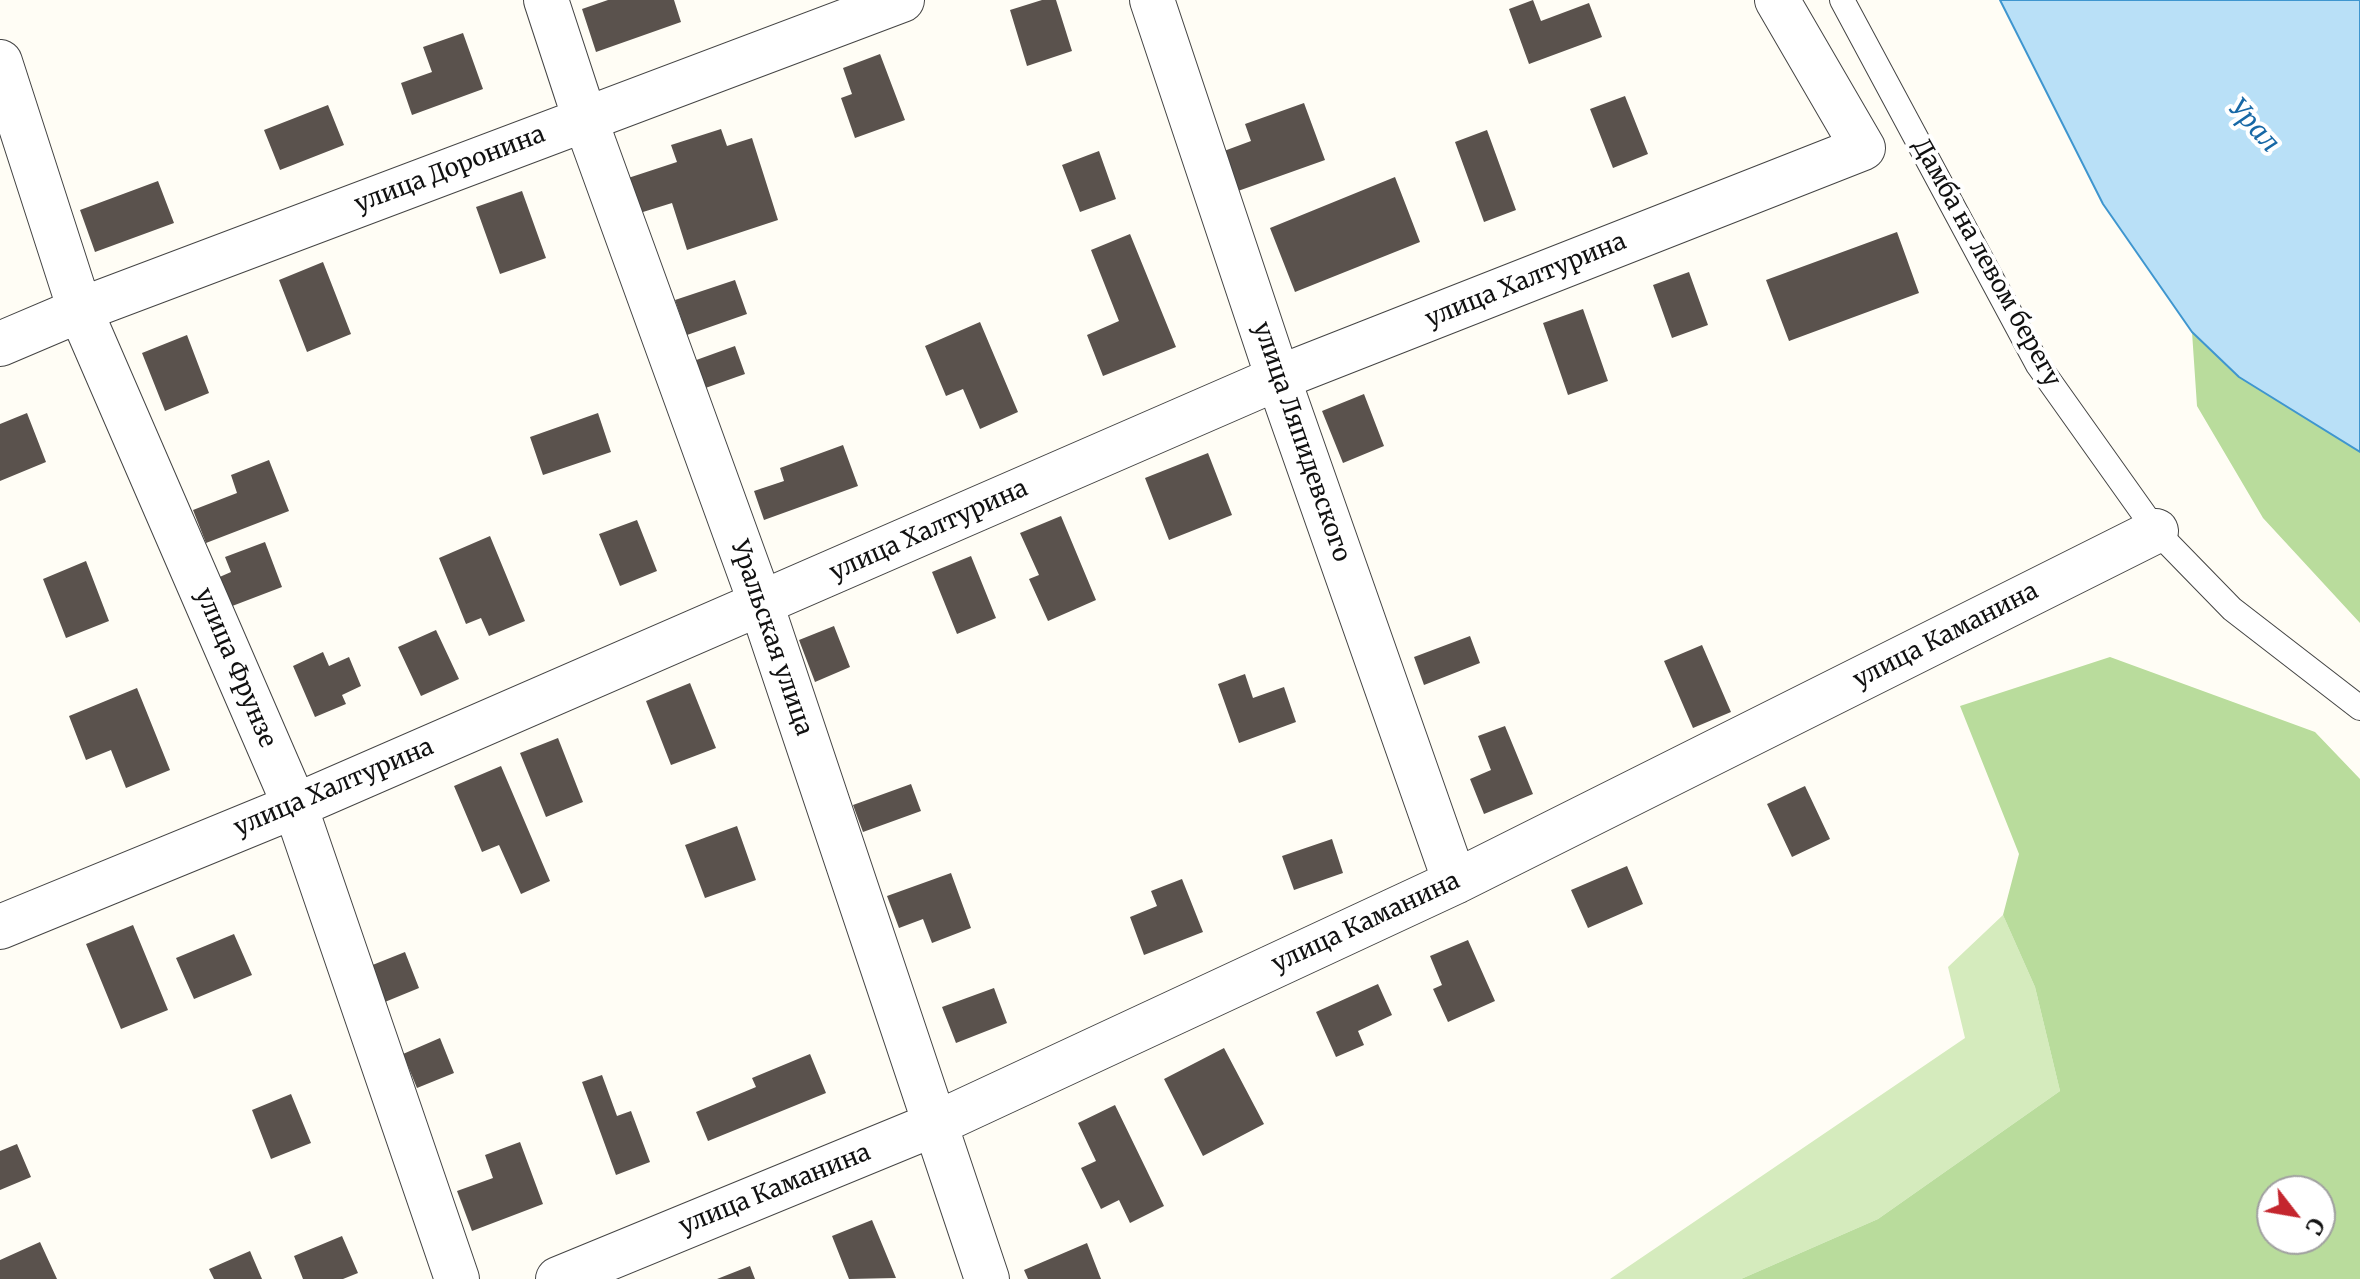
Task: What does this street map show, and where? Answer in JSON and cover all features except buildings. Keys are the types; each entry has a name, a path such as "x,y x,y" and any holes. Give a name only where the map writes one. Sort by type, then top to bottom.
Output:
{"street":[{"name":"Уральская улица","path":"546,0 585,119 761,604 987,1279"},
{"name":"улица Доронина","path":"0,344 80,310 902,0"},
{"name":"улица Ляпидевского","path":"1152,0 1278,378 1455,882"},
{"name":"улица Халтурина","path":"0,927 295,806 1278,378 1863,148 1777,0"},
{"name":"улица Фрунзе","path":"0,62 80,310 295,806 457,1279"},
{"name":"улица Каманина","path":"558,1279 935,1124 1455,882 2156,531"}],"lane":[{"name":"Дамба на левом берегу","path":"1842,0 2038,365 2156,531 2232,609 2360,708"}],"green space":[{"path":"2192,332 2239,377 2360,452 2360,623 2263,518 2197,406"},
{"path":"2110,657 2315,732 2360,779 2360,1279 1741,1279 1878,1219 2060,1091 2035,987 2003,915 2019,854 1960,706"},
{"path":"2003,915 2035,987 2060,1091 1878,1219 1741,1279 1610,1279 1965,1038 1948,967"}],"water":[{"name":"Урал","path":"2000,0 2360,0 2360,452 2239,377 2192,332 2103,204"}]}
